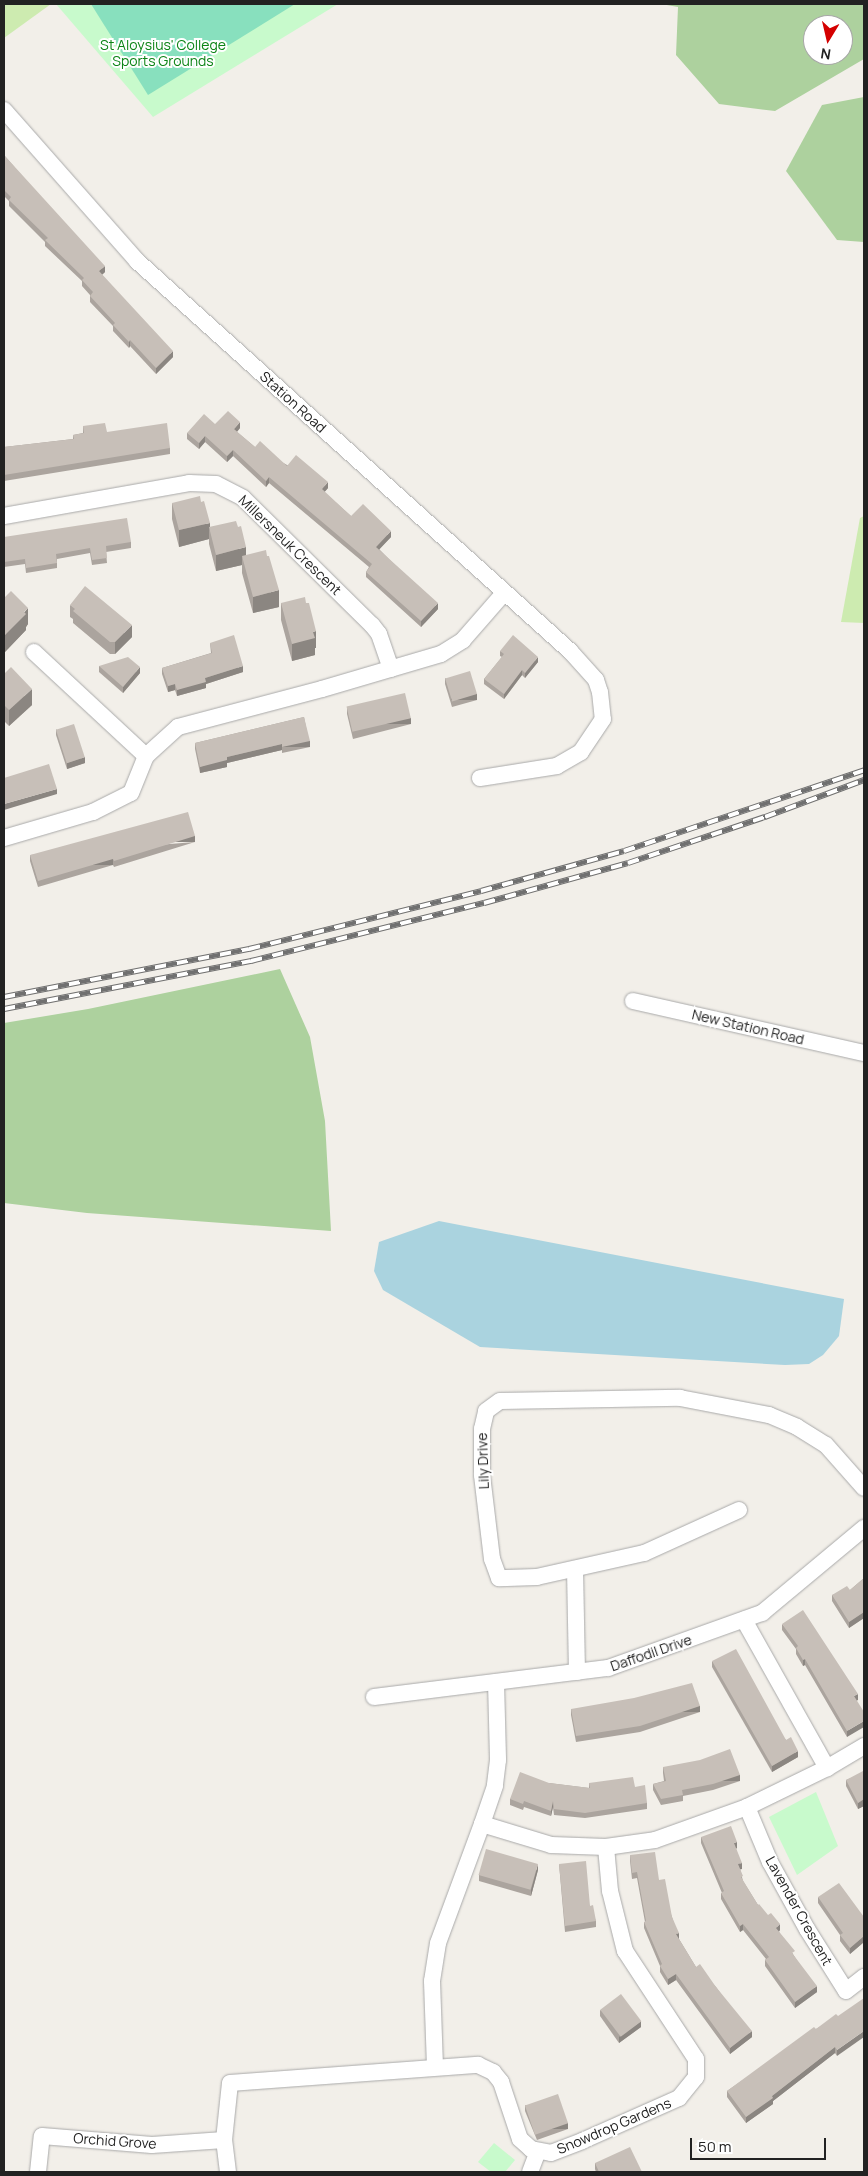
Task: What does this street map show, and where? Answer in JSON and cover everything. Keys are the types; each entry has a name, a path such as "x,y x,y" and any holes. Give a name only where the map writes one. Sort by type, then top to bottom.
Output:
{"street":[{"name":"Station Road","path":"4,110 137,261 570,651 596,680 600,692 603,719 581,752 557,766 480,778"},
{"name":"Millersneuk Crescent","path":"4,516 189,483 216,484 243,498 372,625 379,634 391,669"},
{"path":"4,838 93,812 131,793 146,756 178,727 413,664 448,649 463,640 504,593"},
{"path":"34,652 146,756"},
{"name":"New Station Road","path":"632,1001 864,1053"},
{"name":"Lily Drive","path":"739,1510 644,1553 537,1577 499,1578 492,1559 484,1493 482,1429 486,1411 500,1401 680,1398 769,1415 797,1427 826,1445 864,1488"},
{"name":"Daffodil Drive","path":"374,1697 608,1668 762,1613 864,1528"},
{"path":"575,1569 577,1672"},
{"path":"744,1620 827,1768"},
{"path":"435,2067 432,1981 435,1957 445,1922 495,1786 498,1760 496,1682"},
{"path":"482,1824 551,1845 606,1847 655,1840 747,1807 827,1768 864,1746"},
{"name":"Lavender Crescent","path":"747,1807 779,1879 807,1929 846,1991 864,1977"},
{"name":"Snowdrop Gardens","path":"224,2140 230,2083 478,2065 493,2072 501,2082 520,2139 538,2152 551,2153 670,2103 687,2091 696,2077 694,2053 625,1951 610,1891 606,1847"},
{"name":"Orchid Grove","path":"38,2172 42,2136 152,2145 224,2140"},
{"path":"224,2140 228,2172"},
{"name":"Snowdrop Gardens","path":"530,2172 538,2152"}],"green space":[{"path":"4,4 51,4 4,38"},
{"name":"St Aloysius' College Sports Grounds","path":"56,4 338,4 153,117"},
{"path":"91,4 295,4 148,95"},
{"path":"661,4 864,4 864,59 775,111 719,104 676,55 678,7"},
{"path":"864,97 864,242 837,240 786,171 822,105"},
{"path":"864,516 864,623 841,622 860,518"},
{"path":"280,969 310,1037 325,1121 331,1231 87,1213 4,1203 4,1023 88,1009"},
{"path":"816,1792 838,1846 797,1875 769,1817"},
{"path":"494,2143 515,2160 505,2172 491,2172 478,2162"}],"water":[{"path":"439,1221 844,1299 839,1336 823,1355 809,1364 785,1365 480,1347 383,1290 374,1271 379,1242"}],"building":[{"path":"4,155 105,266 99,271 173,351 156,368 113,325 115,323 90,296 93,292 82,280 84,278 45,240 48,238 9,200 11,197 4,190"},
{"path":"228,411 240,422 234,429 255,447 260,441 287,466 296,455 328,482 322,489 351,516 363,504 391,531 376,547 438,603 421,621 366,572 372,564 269,477 266,481 233,450 227,456 205,436 199,443 187,433 204,414 215,424"},
{"path":"105,423 107,432 167,423 170,448 4,475 4,447 74,439 73,435 84,433 83,426"},
{"path":"200,496 201,502 204,501 210,523 179,530 172,503"},
{"path":"127,518 131,542 106,546 107,558 92,560 90,548 56,554 57,563 26,568 25,559 4,562 4,537"},
{"path":"236,521 238,527 241,526 246,547 216,555 209,527"},
{"path":"266,550 279,590 253,597 242,556"},
{"path":"85,586 132,625 115,642 110,642 73,611 75,609 70,605"},
{"path":"11,591 28,608 24,612 26,614 5,635 4,598"},
{"path":"305,597 306,603 309,603 316,631 313,632 315,638 292,644 281,603"},
{"path":"234,635 243,666 205,678 206,682 177,690 175,684 168,686 162,668 212,653 210,643"},
{"path":"513,635 538,657 525,673 522,670 504,694 484,679 504,654 500,651"},
{"path":"128,657 140,667 123,687 99,666"},
{"path":"11,667 32,689 9,710 4,705 4,674"},
{"path":"470,671 477,694 452,702 445,679"},
{"path":"405,693 411,718 352,732 347,706"},
{"path":"304,717 310,741 282,747 282,744 227,757 227,760 200,767 195,743"},
{"path":"74,724 85,757 67,763 56,730"},
{"path":"49,764 57,789 4,804 4,778"},
{"path":"188,812 195,836 114,861 113,859 38,881 30,855"},
{"path":"864,1578 864,1612 849,1622 832,1595 847,1586 850,1590"},
{"path":"803,1610 858,1694 854,1696 864,1712 864,1721 847,1731 805,1659 803,1660 796,1648 798,1646 782,1624"},
{"path":"736,1649 786,1740 791,1737 798,1751 772,1766 712,1661"},
{"path":"692,1683 700,1706 640,1726 576,1736 571,1709 634,1698"},
{"path":"730,1749 740,1775 713,1784 682,1790 683,1795 661,1799 653,1784 666,1781 663,1767 700,1760"},
{"path":"863,1771 864,1799 858,1803 846,1780"},
{"path":"520,1772 549,1783 590,1788 589,1783 633,1777 635,1787 645,1785 647,1803 585,1813 554,1809 553,1801 551,1811 524,1801 523,1804 510,1799"},
{"path":"731,1826 737,1842 734,1843 742,1863 738,1864 743,1876 741,1877 758,1905 768,1915 771,1913 780,1924 776,1928 795,1951 792,1953 817,1986 795,2002 765,1960 769,1957 743,1924 740,1926 721,1893 724,1891 701,1837"},
{"path":"486,1849 538,1864 530,1890 479,1875"},
{"path":"655,1852 659,1880 665,1879 672,1917 679,1933 676,1934 696,1967 700,1964 752,2031 730,2048 676,1974 668,1979 660,1966 662,1964 644,1922 646,1921 637,1872 632,1873 630,1855"},
{"path":"586,1861 590,1906 593,1905 596,1921 565,1926 559,1864"},
{"path":"839,1883 864,1917 864,1936 850,1948 840,1935 843,1933 818,1897"},
{"path":"621,1994 641,2021 621,2037 600,2010"},
{"path":"864,1998 864,2031 837,2050 835,2047 772,2096 773,2098 746,2117 727,2091 814,2027 816,2029 836,2014 838,2016"},
{"path":"558,2094 568,2123 535,2135 525,2105"},
{"path":"630,2147 642,2172 599,2172 595,2163"}],"railway":[{"path":"4,997 249,949 481,891 624,851 864,770"},
{"path":"4,1009 251,961 484,903 628,863 765,817 864,780"}]}
